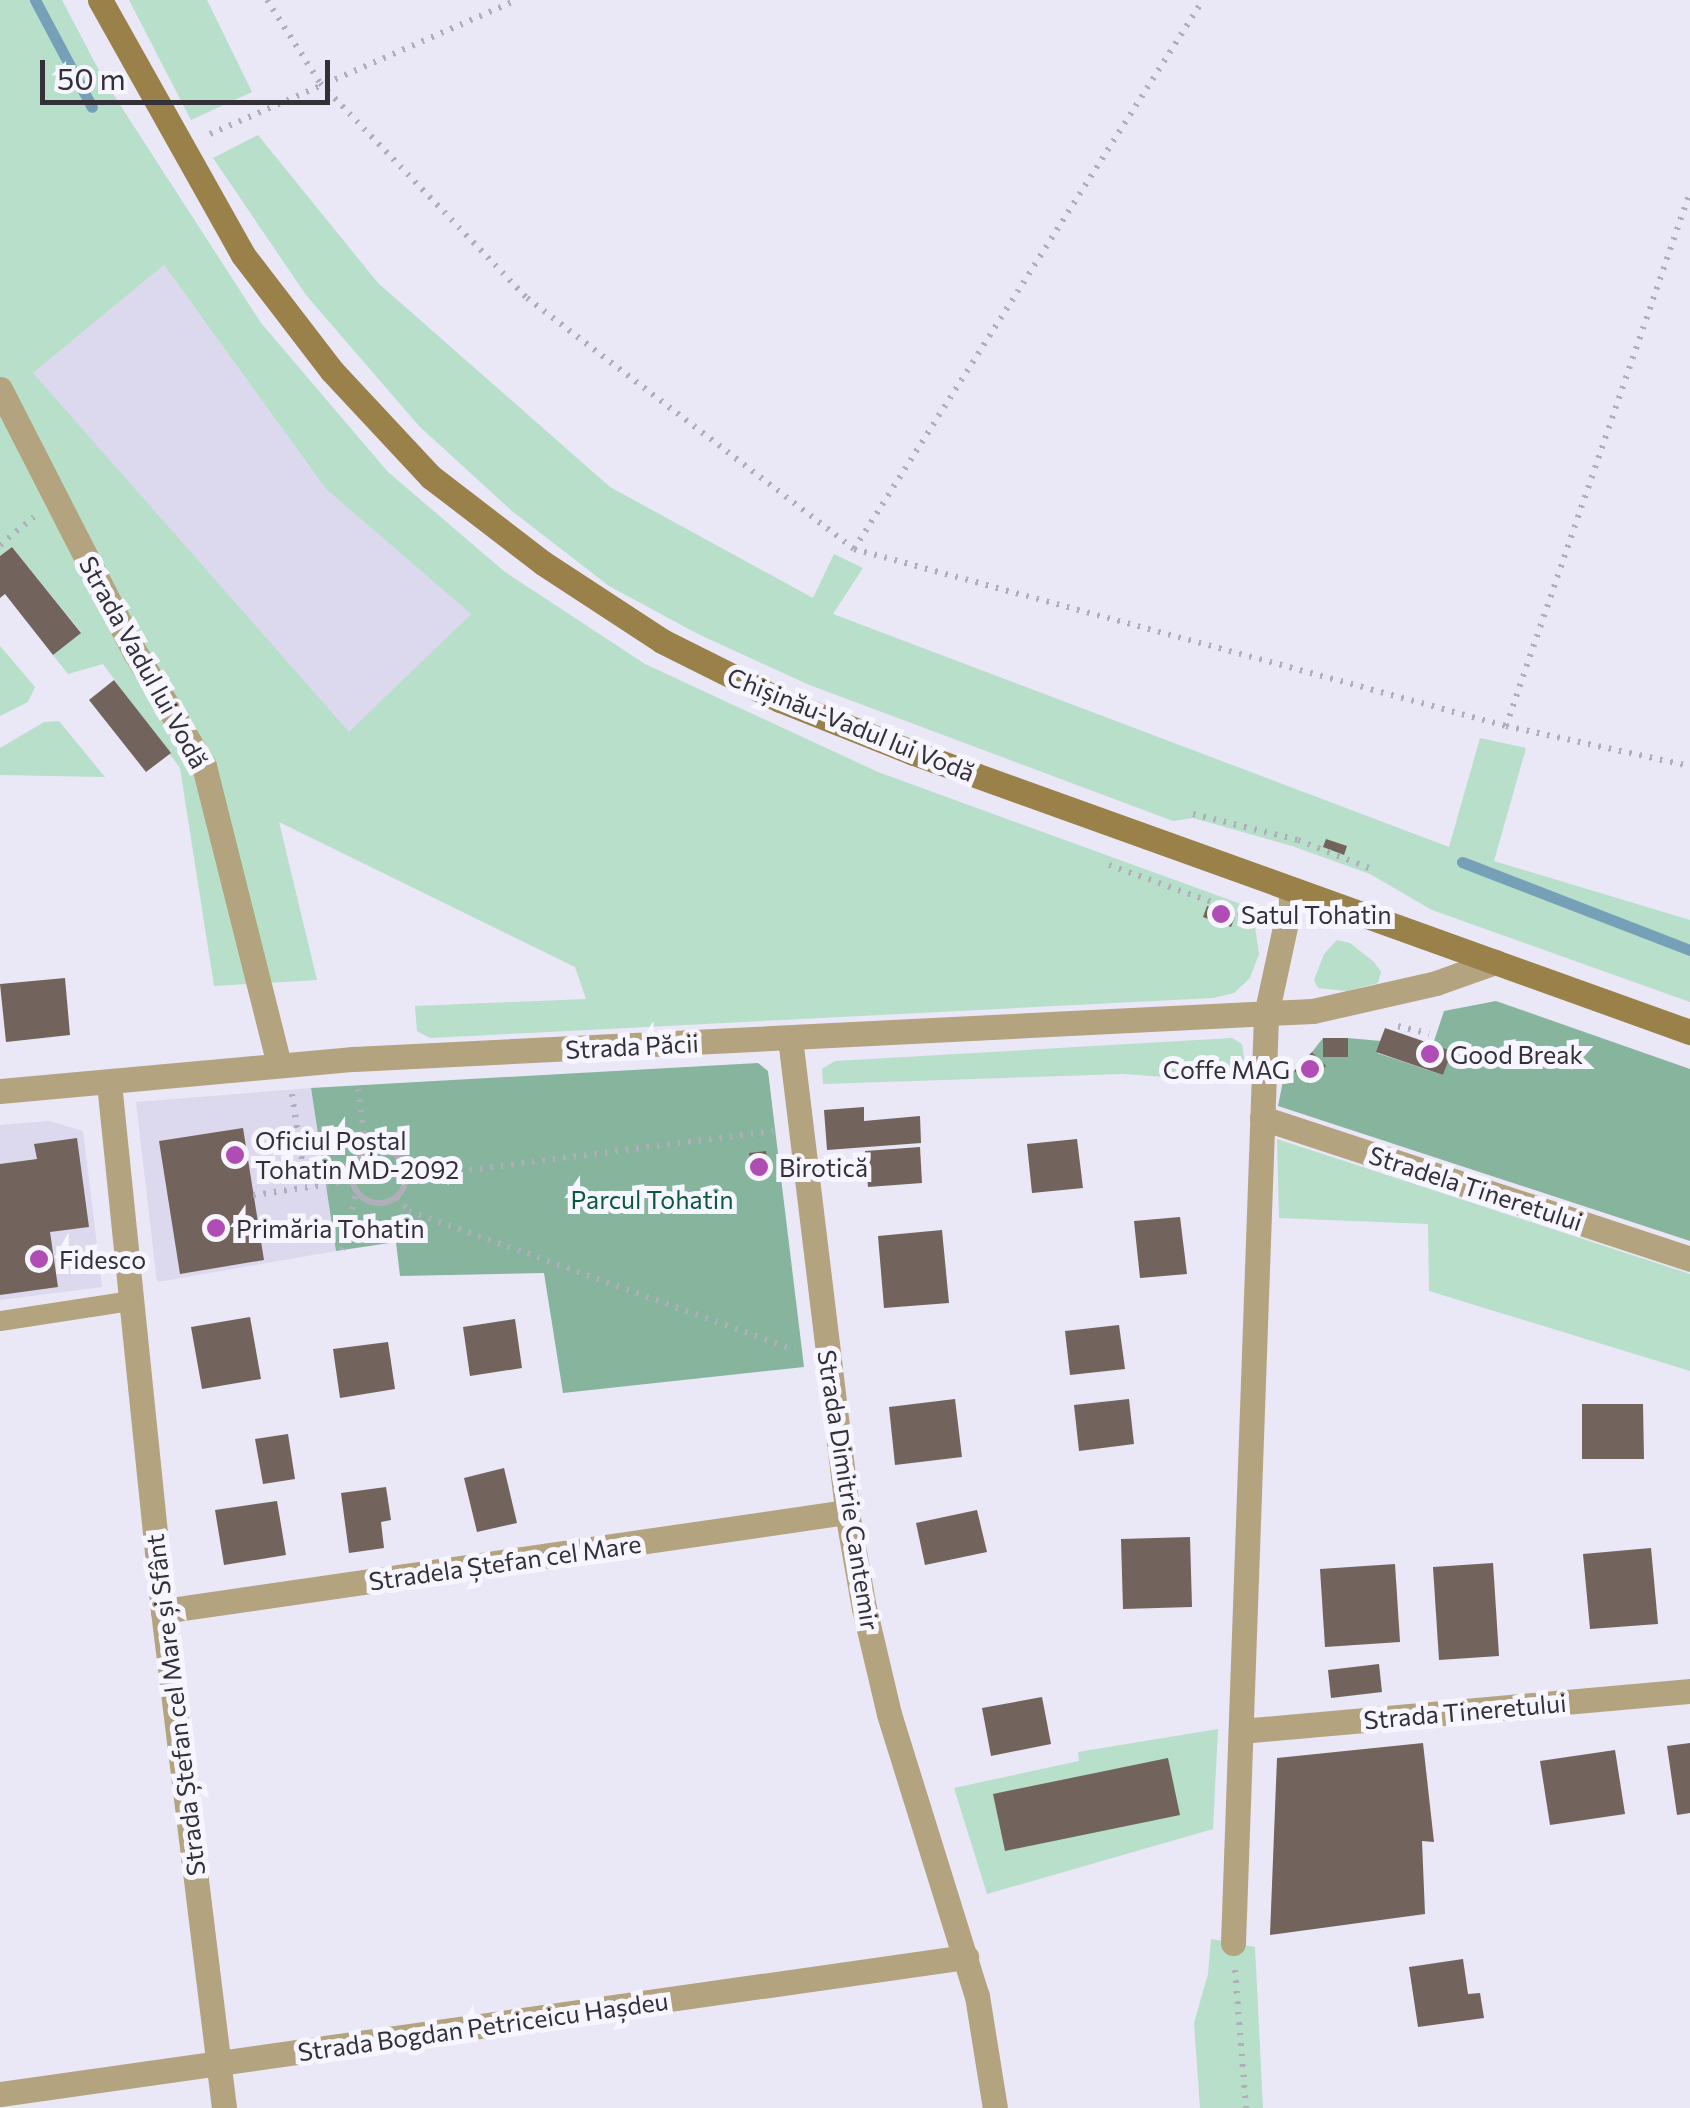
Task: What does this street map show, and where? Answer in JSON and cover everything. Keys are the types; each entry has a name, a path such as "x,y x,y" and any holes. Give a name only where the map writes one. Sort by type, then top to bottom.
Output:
{"main road":[{"name":"Chișinău-Vadul lui Vodă","path":"100,0 243,255 332,371 431,477 543,564 662,641 780,700 1690,1032"}],"street":[{"name":"Strada Vadul lui Vodă","path":"0,390 134,651 204,766 285,1074"},
{"path":"1233,1942 1266,1014 1293,890"},
{"name":"Strada Păcii","path":"0,1092 285,1074 354,1059 1312,1011 1394,994 1494,962"},
{"name":"Strada Dimitrie Cantemir","path":"790,1038 847,1512 889,1714 966,1957 995,2108"},
{"name":"Strada Ștefan cel Mare și Sfânt","path":"109,1084 163,1611 224,2108"},
{"name":"Stradela Tineretului","path":"1262,1118 1690,1259"},
{"name":"Stradela Ștefan cel Mare","path":"163,1611 847,1512"},
{"name":"Strada Tineretului","path":"1241,1731 1690,1690"},
{"name":"Strada Bogdan Petriceicu Hașdeu","path":"0,2094 966,1957"}],"lane":[{"path":"0,1321 131,1301"}],"path":[{"path":"268,0 320,83 527,298 854,549 1506,726 1690,766"},
{"path":"180,148 320,83 516,0"},
{"path":"854,549 1203,0"},
{"path":"1506,726 1690,192"},
{"path":"1193,814 1298,840 1369,868"},
{"path":"1109,864 1244,914 1252,939"},
{"path":"354,1059 366,1152"},
{"path":"285,1074 306,1187"},
{"path":"407,1178 801,1128"},
{"path":"342,1250 356,1192 352,1181 358,1160 377,1149 398,1157 407,1178 397,1198 375,1204 356,1192"},
{"path":"253,1195 352,1181"},
{"path":"397,1198 409,1211 796,1350"},
{"path":"1233,1942 1246,2108"}],"shaded area":[{"path":"164,265 326,489 471,614 349,733 32,374"},
{"path":"311,1088 336,1251 157,1282 136,1102"},
{"path":"49,1121 83,1131 102,1287 0,1300 0,1125"}],"green space":[{"path":"0,0 62,0 104,80 261,323 388,472 505,572 645,664 878,772 1241,904 1254,920 1259,954 1250,978 1234,993 1213,998 430,1038 417,1031 415,1006 586,999 575,967 279,822 317,980 214,986 180,768 103,664 68,674 53,655 81,632 12,547 0,556","holes":["164,265 326,489 471,614 349,732 33,373"]},
{"path":"129,0 207,0 252,92 191,120"},
{"path":"258,135 378,283 610,487 813,598 834,554 863,568 833,614 1449,847 1480,738 1526,748 1494,861 1690,920 1690,1002 1432,910 1370,874 1292,846 1193,818 1173,821 807,684 698,634 609,586 512,511 419,426 306,295 213,158"},
{"path":"0,646 35,687 28,702 0,716"},
{"path":"59,721 105,777 0,775 0,748 44,722"},
{"path":"1337,940 1350,943 1374,962 1381,972 1378,983 1347,991 1318,988 1314,980 1324,954"},
{"path":"1496,1001 1690,1069 1690,1241 1278,1106 1285,1071 1294,1071 1308,1084 1325,1066 1312,1052 1323,1038 1323,1057 1348,1057 1348,1038 1381,1041 1377,1053 1443,1075 1451,1051 1433,1044 1444,1011"},
{"path":"1232,1038 1242,1044 1248,1083 1123,1074 823,1084 822,1069 835,1061"},
{"name":"Parcul Tohatin","path":"758,1063 768,1071 804,1367 563,1393 544,1273 400,1276 396,1242 336,1251 311,1088"},
{"path":"1277,1139 1690,1274 1690,1371 1429,1291 1428,1224 1279,1218"},
{"path":"1218,1729 1213,1829 987,1894 954,1788 1079,1761 1078,1752"},
{"path":"1211,1939 1255,1947 1263,2108 1200,2108 1194,2023 1208,1974"}],"building":[{"path":"12,547 81,633 53,655 5,594 0,598 0,556"},
{"path":"114,680 171,753 146,772 89,700"},
{"path":"1326,839 1347,846 1344,855 1323,847"},
{"path":"1207,906 1235,917 1231,927 1203,917"},
{"path":"65,978 70,1035 6,1042 0,984"},
{"path":"1385,1028 1452,1051 1443,1075 1376,1052"},
{"path":"1323,1038 1348,1038 1348,1057 1323,1057"},
{"path":"1312,1052 1326,1066 1308,1084 1294,1071"},
{"path":"864,1107 864,1121 920,1116 921,1143 827,1150 824,1110"},
{"name":"Primăria Tohatin","path":"243,1128 264,1260 180,1274 159,1141"},
{"path":"77,1138 89,1227 50,1232 58,1287 0,1295 0,1164 37,1159 34,1144"},
{"path":"1077,1139 1083,1188 1032,1193 1027,1144"},
{"path":"920,1147 922,1183 868,1187 865,1151"},
{"path":"766,1151 769,1177 752,1179 749,1153"},
{"path":"1180,1217 1187,1274 1140,1278 1134,1221"},
{"path":"942,1230 949,1303 884,1308 878,1236"},
{"path":"250,1317 261,1379 202,1389 191,1327"},
{"path":"515,1319 522,1368 470,1376 463,1327"},
{"path":"1119,1325 1125,1369 1070,1375 1065,1331"},
{"path":"388,1342 395,1389 340,1398 333,1349"},
{"path":"955,1399 962,1457 895,1465 889,1407"},
{"path":"1129,1399 1134,1444 1079,1451 1074,1405"},
{"path":"1582,1404 1643,1404 1644,1459 1582,1459"},
{"path":"288,1434 295,1479 263,1484 255,1439"},
{"path":"504,1468 517,1523 477,1532 464,1478"},
{"path":"386,1487 391,1520 381,1522 384,1548 349,1553 341,1493"},
{"path":"277,1501 286,1555 224,1565 215,1510"},
{"path":"977,1510 987,1552 925,1565 916,1523"},
{"path":"1190,1537 1192,1607 1123,1609 1121,1539"},
{"path":"1651,1548 1658,1624 1590,1629 1583,1554"},
{"path":"1493,1563 1499,1656 1439,1660 1433,1567"},
{"path":"1395,1564 1400,1642 1325,1647 1320,1569"},
{"path":"1379,1664 1382,1692 1331,1698 1328,1670"},
{"path":"1042,1697 1051,1744 991,1756 982,1708"},
{"path":"1423,1743 1434,1842 1422,1841 1425,1914 1270,1935 1277,1758"},
{"path":"1690,1743 1690,1813 1677,1815 1667,1746"},
{"path":"1615,1750 1625,1814 1550,1825 1540,1761"},
{"path":"1168,1758 1180,1815 1005,1851 993,1794"},
{"path":"1463,1959 1468,1994 1480,1993 1484,2018 1418,2027 1409,1967"}],"waterway":[{"path":"35,0 92,107"},
{"path":"1462,862 1690,950"}],"place":[{"name":"Satul Tohatin","path":"1221,914"},
{"name":"Good Break","path":"1430,1054"},
{"name":"Coffe MAG","path":"1310,1069"},
{"name":"Oficiul Poștal Tohatin MD-2092","path":"235,1155"},
{"name":"Birotică","path":"759,1167"},
{"name":"Primăria Tohatin","path":"216,1228"},
{"name":"Fidesco","path":"39,1259"}]}
